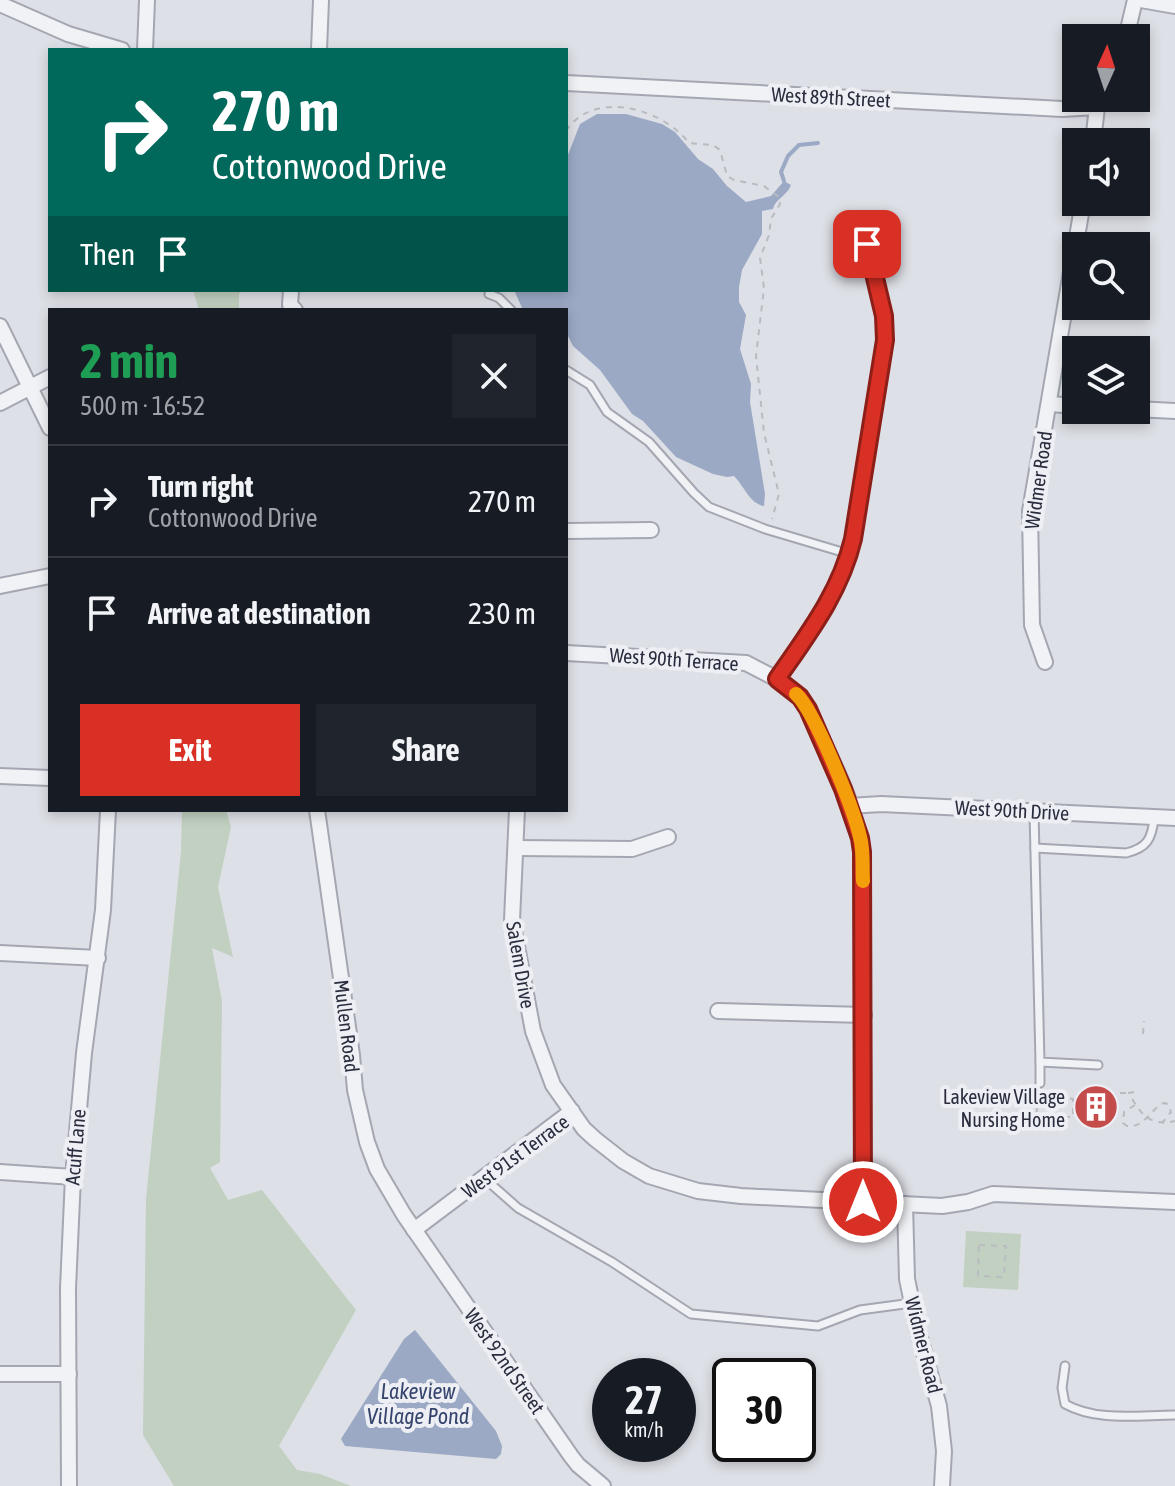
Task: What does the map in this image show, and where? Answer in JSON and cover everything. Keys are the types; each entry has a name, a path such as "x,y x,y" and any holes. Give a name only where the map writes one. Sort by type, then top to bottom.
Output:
{"street":[{"path":"145,48 147,0"},
{"path":"319,48 321,0"},
{"path":"1129,24 1135,0"},
{"path":"1141,0 1175,6"},
{"path":"0,4 68,34 115,48"},
{"name":"West 89th Street","path":"568,83 1062,109"},
{"name":"Widmer Road","path":"1045,662 1032,625 1030,511 1081,216"},
{"path":"777,679 837,588 849,554 885,340 884,316 861,220"},
{"path":"0,326 48,424"},
{"path":"0,403 48,378"},
{"path":"1050,404 1062,405"},
{"path":"1150,410 1175,411"},
{"path":"568,531 651,530"},
{"path":"0,586 48,576"},
{"name":"West 90th Terrace","path":"568,653 746,663 777,679 800,697 808,709 849,806 862,852 863,1202"},
{"path":"0,776 48,778"},
{"name":"West 90th Drive","path":"849,806 881,804 1175,818"},
{"name":"Acuff Lane","path":"69,1486 68,1288 73,1177 84,1053 98,958 108,812"},
{"name":"Mullen Road","path":"317,812 359,1115 377,1169 414,1230"},
{"name":"Salem Drive","path":"517,812 512,920 524,989 542,1060 553,1085 572,1111"},
{"path":"517,848 632,849 668,837"},
{"path":"0,953 98,958"},
{"path":"718,1011 864,1015"},
{"name":"West 91st Terrace","path":"414,1230 572,1111 595,1139 623,1161 664,1182 698,1191 942,1206 993,1194 1175,1202"},
{"path":"0,1172 73,1177"},
{"name":"Widmer Road","path":"905,1204 907,1279 939,1406 944,1451 942,1486"},
{"name":"West 92nd Street","path":"414,1230 578,1465 603,1486"},
{"path":"0,1374 69,1374"}],"lane":[{"path":"489,294 499,298 509,308"},
{"path":"568,371 590,385 607,412 649,442 709,507 765,529 849,554"},
{"path":"1034,812 1040,1083"},
{"path":"1035,848 1126,853 1140,850 1153,829 1154,816"},
{"path":"1040,1062 1098,1065"},
{"path":"484,1178 518,1208 612,1262 691,1314 818,1326 860,1310 912,1303"},
{"path":"1065,1366 1062,1388 1065,1404 1080,1412 1108,1416 1175,1415"}],"path":[{"path":"568,129 577,118 590,111 625,108 641,111 672,125 689,143 713,145 720,150 727,176 764,186 779,197 780,204 760,258 763,301 756,356 764,433 779,494 776,509 765,529"},
{"path":"1143,1034 1144,1021"},
{"path":"1120,1093 1134,1092"},
{"path":"1018,1115 1036,1116 1049,1113 1054,1117 1073,1117 1073,1099 1054,1093 1046,1095 1038,1102 1036,1116"},
{"path":"1129,1093 1147,1119 1162,1123 1175,1121"},
{"path":"1135,1105 1124,1112 1123,1123 1133,1127 1147,1119 1160,1104 1168,1104 1171,1112 1162,1123"},
{"path":"979,1245 992,1245 1006,1246 1004,1277 978,1276 979,1245"}],"green space":[{"path":"194,292 241,292 239,308 198,308"},
{"path":"182,812 227,812 231,827 218,887 233,957 212,948 222,1001 220,1162 210,1168 228,1200 262,1190 356,1310 279,1446 297,1470 320,1474 351,1486 174,1486 143,1435 146,1199 181,852"},
{"path":"966,1231 1021,1234 1018,1290 963,1287"}],"water":[{"path":"597,114 626,114 662,124 675,132 698,159 713,169 746,202 771,196 784,181 791,185 773,209 762,211 762,234 742,270 739,287 739,302 746,315 740,349 751,384 750,402 765,494 764,506 751,498 734,476 713,474 676,457 643,421 632,414 600,370 573,346 568,336 568,308 522,308 515,292 568,292 568,155 580,124"},
{"name":"Lakeview Village Pond","path":"415,1330 496,1431 502,1446 501,1454 496,1459 345,1446 341,1439 404,1339"}],"waterway":[{"path":"784,181 781,172 788,156 799,145 818,143"}],"slow traffic":[{"path":"796,694 808,709 859,833 863,881"}],"place":[{"name":"Lakeview Village Nursing Home","path":"1096,1107"}],"route":[{"path":"863,1202 860,838 843,789 808,709 800,697 777,679 837,588 853,539 885,340 884,316 867,244"}]}
